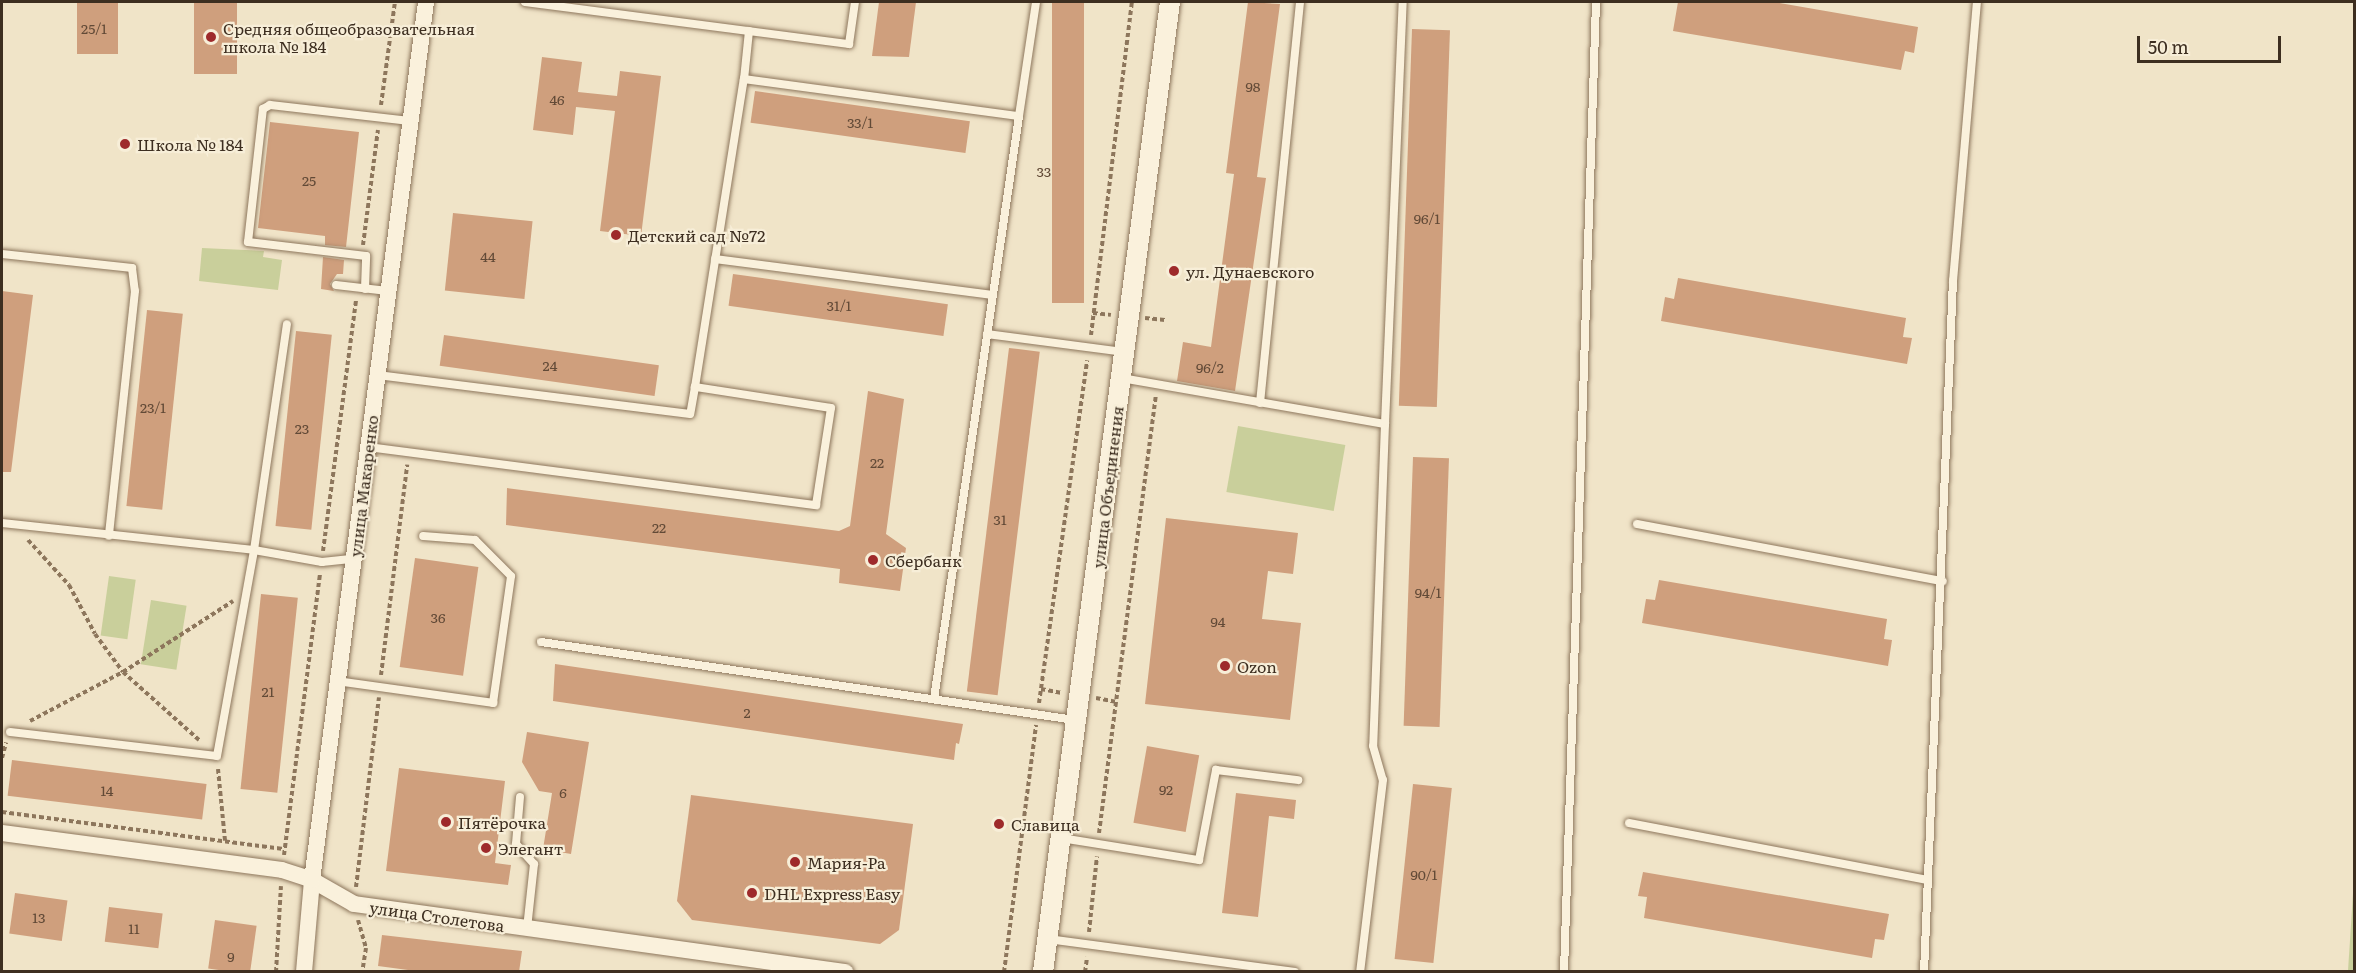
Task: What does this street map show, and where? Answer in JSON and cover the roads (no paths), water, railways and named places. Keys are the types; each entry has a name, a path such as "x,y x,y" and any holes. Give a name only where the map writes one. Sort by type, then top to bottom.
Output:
{"street":[{"name":"улица Макаренко","path":"304,972 312,880 337,681 426,2"},
{"name":"улица Объединения","path":"1043,972 1170,2"},
{"name":"улица Столетова","path":"2,833 282,870 312,880 354,904 778,967 845,972"}],"lane":[{"path":"525,2 849,44 855,2"},
{"path":"934,699 1036,2"},
{"path":"1260,404 1300,2"},
{"path":"1360,972 1383,780 1373,746 1404,2"},
{"path":"1564,972 1596,2"},
{"path":"1924,972 1943,581 1953,281 1977,2"},
{"path":"377,375 690,414 744,80 749,31"},
{"path":"744,80 1019,116"},
{"path":"361,288 368,259 362,256 248,242 262,109 270,105 410,121"},
{"path":"2,254 132,268 135,291 108,536"},
{"path":"715,259 993,295"},
{"path":"336,285 388,291"},
{"path":"10,732 217,756 254,550 288,324"},
{"path":"987,334 1124,351"},
{"path":"1120,378 1385,424"},
{"path":"368,447 816,505 831,408 695,387"},
{"path":"2,523 254,550 322,562 353,560"},
{"path":"1637,524 1943,581"},
{"path":"337,681 493,704 511,576 475,540 423,536"},
{"path":"541,642 1077,720"},
{"path":"1061,838 1199,860 1216,770 1298,780"},
{"path":"520,797 516,844 534,864 527,928"},
{"path":"1629,823 1928,880"},
{"path":"1047,939 1295,972"}],"place":[{"name":"Средняя общеобразовательная школа № 184","path":"211,37"},
{"name":"Школа № 184","path":"125,144"},
{"name":"Детский сад №72","path":"616,235"},
{"name":"ул. Дунаевского","path":"1174,271"},
{"name":"Сбербанк","path":"873,560"},
{"name":"Ozon","path":"1225,666"},
{"name":"Пятёрочка","path":"446,822"},
{"name":"Славица","path":"999,824"},
{"name":"Элегант","path":"486,848"},
{"name":"Мария-Ра","path":"795,862"},
{"name":"DHL Express Easy","path":"752,893"}]}
